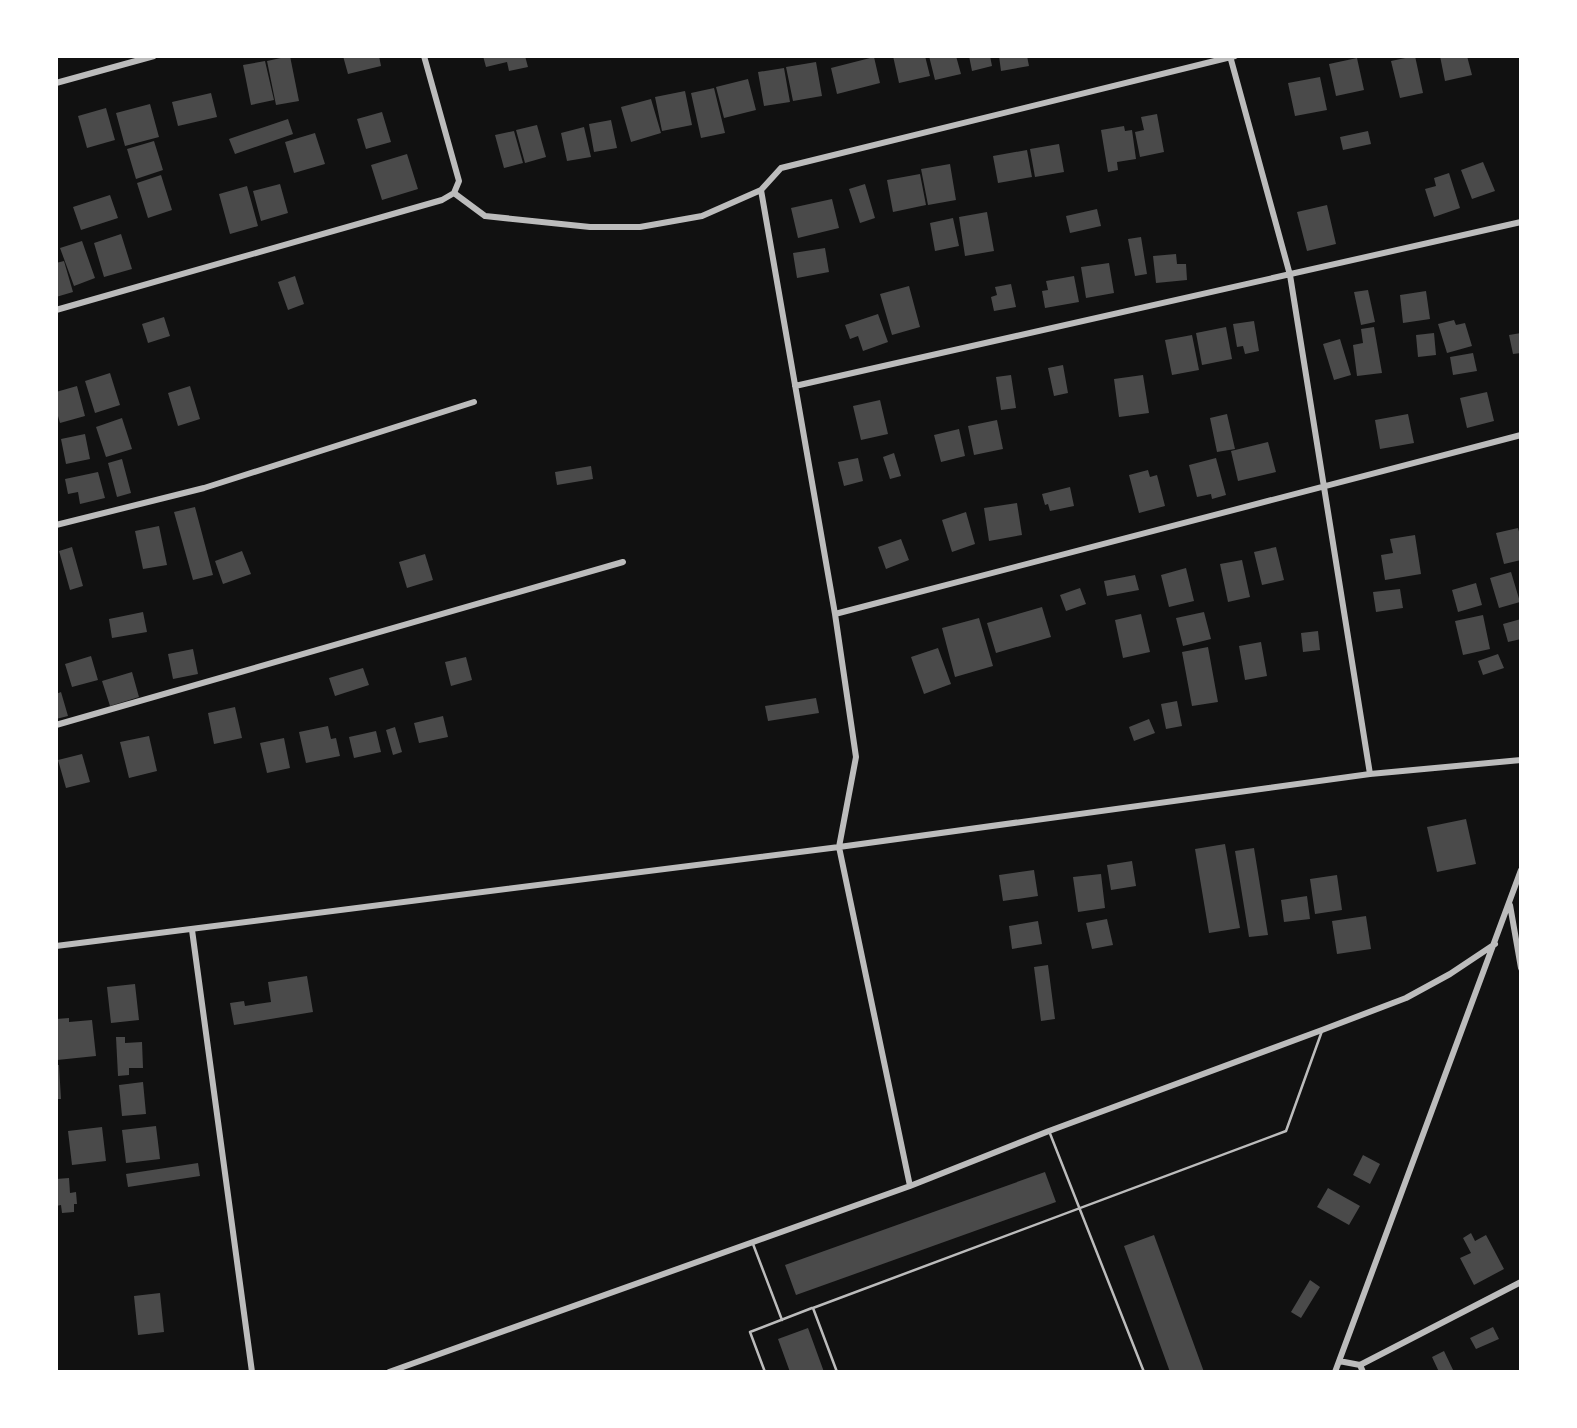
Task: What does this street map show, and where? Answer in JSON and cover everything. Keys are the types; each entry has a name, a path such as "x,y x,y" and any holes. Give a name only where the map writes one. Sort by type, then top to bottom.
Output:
{"street":[{"path":"56,83 154,56"},
{"path":"56,310 442,200 454,194 459,181 424,56"},
{"path":"454,194 485,216 590,227 640,227 702,216 761,190 781,168 1232,56 1290,275 1370,774"},
{"path":"761,190 835,614 856,757 839,847 910,1186"},
{"path":"795,386 1521,222"},
{"path":"56,525 204,488 474,402"},
{"path":"835,614 1521,435"},
{"path":"56,725 623,562"},
{"path":"56,946 839,847 1370,774 1521,760"},
{"path":"1335,1372 1521,870"},
{"path":"1510,904 1521,968"},
{"path":"192,930 252,1372"},
{"path":"388,1372 910,1186 1049,1131 1406,998 1450,974 1495,944"},
{"path":"1339,1362 1362,1368 1521,1282"}],"lane":[{"path":"765,1372 750,1332 1286,1131 1322,1030"},
{"path":"1049,1131 1144,1372"},
{"path":"752,1242 782,1320"},
{"path":"813,1308 837,1372"}],"building":[{"path":"290,56 299,101 276,105 267,61"},
{"path":"343,56 379,56 381,66 348,74"},
{"path":"483,56 525,56 528,67 509,71 507,62 486,67"},
{"path":"893,56 925,56 930,76 899,83"},
{"path":"929,56 956,56 961,74 935,80"},
{"path":"969,56 990,56 992,66 972,71"},
{"path":"999,56 1027,56 1029,66 1001,71"},
{"path":"1415,56 1423,93 1400,98 1391,61"},
{"path":"1440,56 1467,56 1472,75 1445,81"},
{"path":"874,57 880,83 837,94 831,68"},
{"path":"1357,58 1364,90 1336,96 1329,64"},
{"path":"265,61 274,100 251,105 243,65"},
{"path":"816,62 822,96 793,101 786,67"},
{"path":"784,68 790,102 764,106 758,72"},
{"path":"1320,77 1327,110 1295,116 1288,83"},
{"path":"748,79 756,110 724,118 716,87"},
{"path":"714,88 725,133 701,138 691,93"},
{"path":"685,91 692,125 662,131 655,97"},
{"path":"211,93 217,117 178,126 172,102"},
{"path":"651,99 661,133 631,142 621,107"},
{"path":"150,104 159,137 125,146 116,113"},
{"path":"106,108 115,140 87,148 78,116"},
{"path":"382,112 391,142 366,149 357,119"},
{"path":"1157,114 1164,152 1140,157 1135,132 1144,130 1141,117"},
{"path":"288,119 293,134 235,154 229,139"},
{"path":"611,120 617,148 594,152 589,124"},
{"path":"537,125 546,157 525,163 516,130"},
{"path":"1124,126 1125,131 1132,130 1136,159 1117,162 1118,170 1108,172 1101,130"},
{"path":"584,127 591,157 567,161 561,133"},
{"path":"514,131 523,163 504,168 495,135"},
{"path":"1368,131 1371,144 1343,150 1340,137"},
{"path":"315,133 325,164 294,173 285,142"},
{"path":"154,141 163,170 136,179 127,149"},
{"path":"1059,144 1064,172 1035,177 1030,149"},
{"path":"1027,150 1032,177 998,183 993,156"},
{"path":"407,154 418,189 382,200 371,165"},
{"path":"1483,162 1495,191 1472,199 1461,170"},
{"path":"950,164 956,200 928,205 921,169"},
{"path":"1449,173 1460,208 1434,217 1425,189 1436,186 1434,178"},
{"path":"920,174 926,205 893,212 887,180"},
{"path":"161,175 172,210 148,218 137,183"},
{"path":"280,184 288,213 261,221 253,191"},
{"path":"865,184 875,218 860,223 849,189"},
{"path":"247,186 258,226 230,234 219,194"},
{"path":"110,195 118,218 81,230 73,207"},
{"path":"832,199 839,228 798,238 791,208"},
{"path":"1327,205 1336,244 1307,251 1297,212"},
{"path":"1097,209 1101,226 1070,233 1066,216"},
{"path":"987,212 994,251 965,256 959,217"},
{"path":"953,218 959,246 935,251 930,223"},
{"path":"121,234 132,269 104,277 94,243"},
{"path":"1141,237 1147,274 1135,276 1128,239"},
{"path":"82,241 95,278 74,286 60,248"},
{"path":"825,248 829,272 797,278 793,253"},
{"path":"1176,254 1177,264 1186,264 1187,280 1156,283 1153,256"},
{"path":"64,261 73,292 56,297 56,263"},
{"path":"1109,263 1114,293 1086,298 1081,267"},
{"path":"295,276 304,304 288,310 278,282"},
{"path":"1074,276 1079,302 1045,308 1042,291 1048,290 1046,281"},
{"path":"1011,284 1016,307 994,311 991,297 997,295 995,287"},
{"path":"909,286 920,327 892,335 880,294"},
{"path":"1368,290 1375,322 1361,325 1354,292"},
{"path":"1426,291 1430,319 1403,323 1400,295"},
{"path":"878,314 888,342 863,351 858,336 850,339 845,325"},
{"path":"164,317 170,336 148,343 142,324"},
{"path":"1454,320 1456,325 1465,323 1472,346 1447,353 1438,324"},
{"path":"1254,321 1259,351 1245,354 1243,346 1237,347 1233,324"},
{"path":"1226,327 1232,359 1202,365 1196,333"},
{"path":"1374,327 1382,373 1357,376 1353,345 1363,343 1361,329"},
{"path":"1434,333 1436,355 1418,357 1416,335"},
{"path":"1521,333 1521,353 1513,354 1509,335"},
{"path":"1192,335 1199,370 1172,375 1165,340"},
{"path":"1340,339 1351,375 1334,380 1323,344"},
{"path":"1473,353 1477,371 1453,375 1450,357"},
{"path":"1063,365 1068,393 1054,396 1048,368"},
{"path":"110,373 120,405 95,413 85,381"},
{"path":"1011,375 1016,408 1001,410 996,377"},
{"path":"1143,375 1149,413 1119,417 1114,379"},
{"path":"77,386 85,416 60,423 56,409 56,392"},
{"path":"190,386 200,419 178,426 168,393"},
{"path":"1487,392 1494,421 1467,428 1460,398"},
{"path":"880,400 888,434 861,440 853,406"},
{"path":"1227,414 1235,449 1217,452 1210,418"},
{"path":"1408,414 1414,443 1380,449 1375,420"},
{"path":"122,418 132,449 106,457 96,427"},
{"path":"997,420 1003,449 974,455 968,426"},
{"path":"959,429 965,456 941,462 934,435"},
{"path":"85,434 90,459 66,464 61,439"},
{"path":"1268,442 1276,472 1238,481 1231,451"},
{"path":"894,453 901,476 890,479 883,457"},
{"path":"858,458 863,481 844,486 838,462"},
{"path":"1216,458 1226,495 1212,499 1211,494 1197,497 1189,465"},
{"path":"122,459 131,493 117,497 108,463"},
{"path":"591,466 593,479 557,485 555,472"},
{"path":"1148,470 1150,477 1157,475 1165,506 1139,513 1129,475"},
{"path":"98,472 105,498 80,504 78,492 68,494 65,479"},
{"path":"1070,487 1074,506 1050,511 1042,494"},
{"path":"1017,503 1022,535 989,541 984,508"},
{"path":"195,507 213,575 193,580 174,512"},
{"path":"966,512 975,544 952,552 942,520"},
{"path":"159,526 167,565 143,569 135,531"},
{"path":"1518,528 1521,560 1504,564 1496,533"},
{"path":"1415,535 1421,574 1385,580 1381,555 1393,553 1390,539"},
{"path":"901,539 909,560 886,569 878,547"},
{"path":"72,547 83,586 70,590 59,551"},
{"path":"1276,547 1284,580 1262,585 1254,552"},
{"path":"242,551 251,574 223,584 215,561"},
{"path":"425,554 433,580 407,588 399,562"},
{"path":"1242,560 1250,597 1228,602 1220,564"},
{"path":"1186,568 1194,601 1169,607 1161,575"},
{"path":"1511,572 1520,602 1499,608 1490,578"},
{"path":"1135,575 1139,590 1107,596 1104,581"},
{"path":"1476,583 1482,605 1458,612 1452,590"},
{"path":"1080,588 1086,604 1066,611 1060,595"},
{"path":"1400,589 1403,608 1376,612 1373,592"},
{"path":"1042,607 1051,637 996,653 987,623"},
{"path":"143,612 147,632 112,638 109,619"},
{"path":"1204,612 1211,639 1183,646 1176,618"},
{"path":"1141,614 1150,652 1123,658 1115,620"},
{"path":"1483,615 1490,649 1463,655 1455,621"},
{"path":"979,618 993,666 955,677 942,628"},
{"path":"1521,619 1521,639 1508,642 1503,624"},
{"path":"1318,631 1320,650 1303,652 1301,633"},
{"path":"1261,642 1267,676 1245,680 1239,646"},
{"path":"1208,647 1218,702 1192,706 1182,652"},
{"path":"938,648 951,684 924,694 911,657"},
{"path":"193,649 198,674 173,679 168,654"},
{"path":"1498,654 1504,668 1483,675 1478,661"},
{"path":"91,656 98,680 72,687 65,664"},
{"path":"466,657 472,680 451,686 445,662"},
{"path":"363,668 369,685 335,696 329,678"},
{"path":"132,672 139,697 110,706 102,681"},
{"path":"61,692 68,716 56,719 56,694"},
{"path":"816,698 819,713 768,721 765,706"},
{"path":"1177,701 1182,726 1166,729 1161,704"},
{"path":"235,707 242,738 214,744 208,713"},
{"path":"443,716 448,737 419,743 414,723"},
{"path":"1149,719 1155,733 1134,741 1129,727"},
{"path":"328,726 331,739 336,738 340,756 306,763 299,732"},
{"path":"395,727 402,752 393,755 386,730"},
{"path":"376,731 381,752 354,758 349,737"},
{"path":"149,736 157,771 129,778 120,742"},
{"path":"284,738 290,768 267,773 260,743"},
{"path":"82,754 90,782 66,788 58,760"},
{"path":"1466,819 1476,864 1437,872 1427,827"},
{"path":"1225,844 1240,928 1209,933 1195,849"},
{"path":"1254,848 1268,935 1249,937 1235,851"},
{"path":"1132,861 1136,886 1111,890 1107,865"},
{"path":"1034,870 1038,896 1003,901 999,875"},
{"path":"1101,874 1105,908 1078,912 1073,877"},
{"path":"1337,875 1342,910 1315,914 1310,879"},
{"path":"1307,896 1310,919 1284,922 1281,900"},
{"path":"1366,916 1371,949 1337,954 1332,921"},
{"path":"1107,919 1113,945 1092,949 1086,923"},
{"path":"1038,921 1042,944 1012,949 1009,926"},
{"path":"1048,965 1055,1019 1041,1021 1034,967"},
{"path":"307,976 313,1012 234,1025 230,1003 244,1001 245,1006 271,1002 268,982"},
{"path":"135,984 139,1020 111,1023 107,987"},
{"path":"69,1018 69,1022 92,1020 96,1056 57,1060 56,1019"},
{"path":"116,1037 125,1037 125,1043 142,1042 143,1068 129,1068 129,1075 118,1076"},
{"path":"56,1065 59,1065 61,1099 56,1099"},
{"path":"143,1082 146,1114 122,1116 119,1085"},
{"path":"156,1126 160,1159 126,1163 122,1130"},
{"path":"102,1127 106,1161 72,1165 68,1131"},
{"path":"1363,1155 1380,1164 1370,1184 1353,1175"},
{"path":"198,1163 200,1176 128,1187 126,1174"},
{"path":"1045,1172 1056,1202 796,1295 785,1265"},
{"path":"69,1178 70,1193 76,1192 77,1204 74,1204 74,1212 62,1213 61,1205 56,1206 56,1179"},
{"path":"1328,1188 1360,1206 1349,1225 1317,1207"},
{"path":"1471,1233 1475,1241 1486,1235 1504,1269 1474,1285 1460,1258 1471,1253 1463,1238"},
{"path":"1154,1235 1204,1372 1170,1372 1124,1246"},
{"path":"1310,1280 1320,1287 1301,1318 1291,1312"},
{"path":"160,1293 164,1332 138,1335 134,1296"},
{"path":"1493,1327 1499,1339 1476,1349 1470,1338"},
{"path":"808,1328 824,1372 790,1372 778,1339"},
{"path":"1444,1351 1454,1372 1439,1372 1432,1357"}]}
